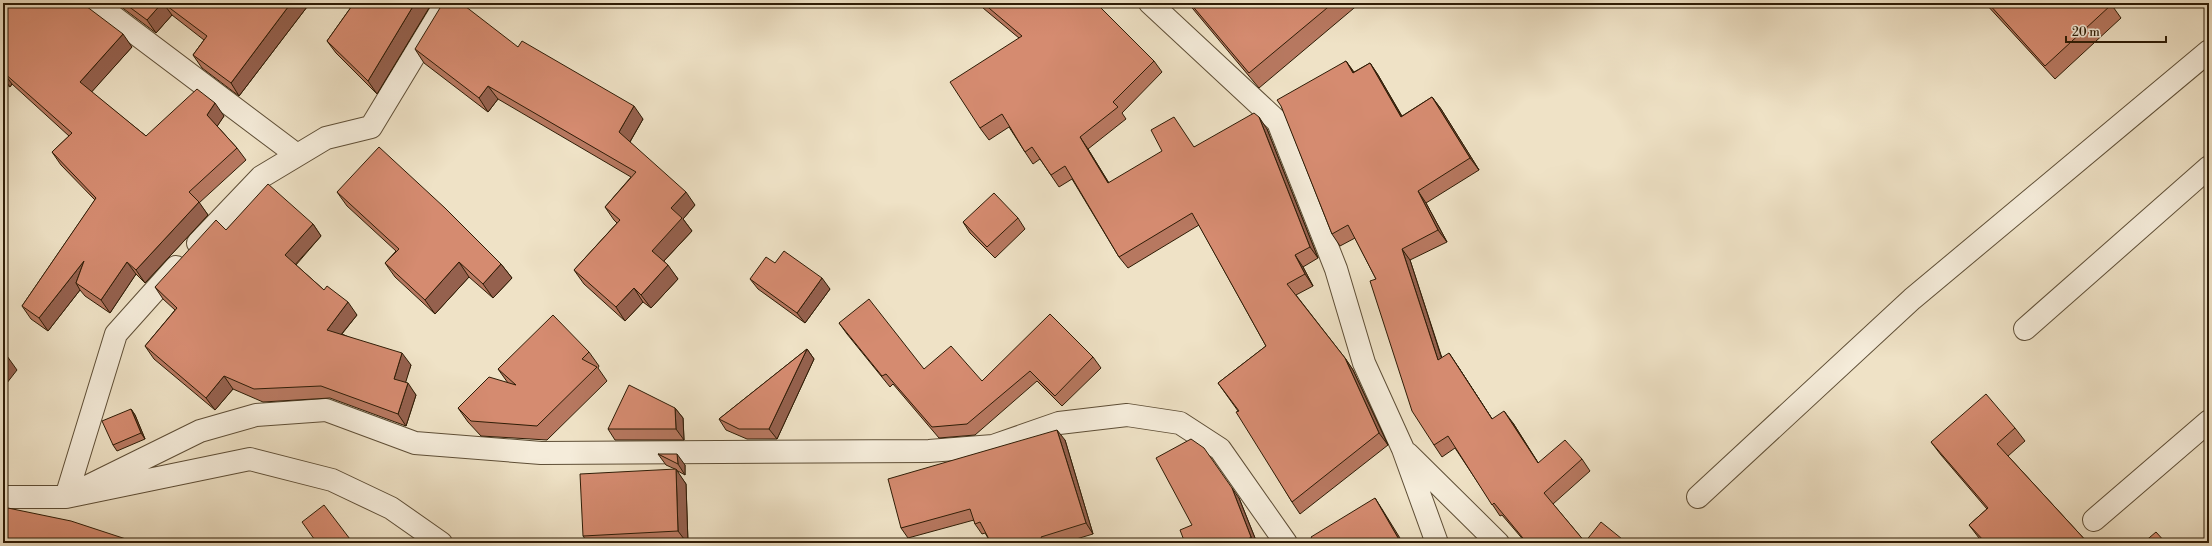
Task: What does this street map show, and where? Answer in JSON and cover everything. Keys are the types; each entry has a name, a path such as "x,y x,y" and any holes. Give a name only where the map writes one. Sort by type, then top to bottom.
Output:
{"street":[{"path":"95,3 297,155"},
{"path":"66,497 116,334 180,262 261,177 326,138 371,127 446,3"},
{"path":"1150,3 1278,122 1336,269 1364,364 1403,449 1437,543"},
{"path":"1698,496 1912,299 2209,51"},
{"path":"2024,329 2209,167"},
{"path":"66,497 200,431 256,414 326,410 415,443 542,453 929,451 993,446 1059,423 1127,415 1180,423 1220,449 1286,543"},
{"path":"2094,520 2209,422"},
{"path":"1403,449 1498,543"},
{"path":"3,497 66,497 250,459 332,480 391,508 441,543"}],"building":[{"path":"3,3 82,3 123,34 80,82 146,136 197,89 215,103 207,115 237,148 189,192 199,202 136,270 127,262 101,300 76,283 84,261 39,318 22,306 96,198 52,152 72,133 3,72"},
{"path":"124,3 162,3 147,20"},
{"path":"163,3 291,3 231,83 193,55 207,36"},
{"path":"354,3 415,3 368,81 327,41"},
{"path":"443,3 461,3 518,47 522,41 634,106 619,132 686,192 671,208 682,218 652,251 668,265 641,295 634,288 616,307 574,270 620,220 605,207 636,172 488,86 479,98 415,49"},
{"path":"983,3 1096,3 1154,61 1113,102 1118,107 1080,137 1108,183 1162,151 1151,130 1174,117 1194,147 1254,113 1259,117 1310,247 1295,255 1305,274 1287,284 1345,358 1379,433 1292,502 1236,412 1239,411 1218,383 1266,346 1192,213 1119,257 1065,166 1051,175 1032,147 1025,152 1002,114 980,128 950,82 1022,36"},
{"path":"1190,3 1333,3 1249,73"},
{"path":"1988,3 2110,3 2111,5 2045,66"},
{"path":"1346,61 1353,73 1370,63 1401,117 1432,97 1470,158 1418,191 1438,230 1402,249 1438,360 1449,353 1492,419 1504,411 1538,463 1565,440 1582,459 1544,493 1585,542 1601,522 1627,543 1527,543 1494,503 1492,505 1448,436 1434,445 1412,411 1370,281 1376,279 1348,225 1332,234 1281,106 1277,100"},
{"path":"379,147 445,208 501,264 483,284 459,262 425,300 385,263 399,249 337,192"},
{"path":"268,184 313,224 285,255 324,290 327,286 348,302 327,330 402,353 394,379 408,383 398,414 321,386 254,389 224,376 206,398 145,346 177,308 155,287 216,220 226,230"},
{"path":"994,193 1018,218 987,247 963,222"},
{"path":"784,251 822,278 797,313 750,279 766,257 775,263"},
{"path":"869,299 924,369 951,346 982,381 1050,314 1093,357 1055,396 1030,371 967,424 932,427 886,374 882,376 839,323"},
{"path":"553,315 589,352 582,359 597,367 537,426 471,421 458,408 489,377 516,385 498,369"},
{"path":"807,349 769,429 739,429 719,419"},
{"path":"3,352 7,356 3,361"},
{"path":"629,385 675,408 676,429 608,429"},
{"path":"1986,394 2015,428 1997,444 2088,543 1986,543 1969,525 1988,508 1931,442"},
{"path":"131,409 141,433 113,445 102,421"},
{"path":"1057,430 1086,523 1041,537 1044,543 991,543 980,522 975,524 970,509 901,528 888,479"},
{"path":"1191,439 1204,448 1232,488 1251,537 1243,543 1185,543 1180,530 1192,525 1156,458"},
{"path":"658,454 677,454 678,464"},
{"path":"676,469 678,531 583,536 580,474"},
{"path":"1375,498 1401,543 1315,543 1311,537"},
{"path":"324,505 353,543 317,543 302,522"},
{"path":"3,507 71,521 135,543 3,543"},
{"path":"2156,532 2166,543 2143,543"}]}
